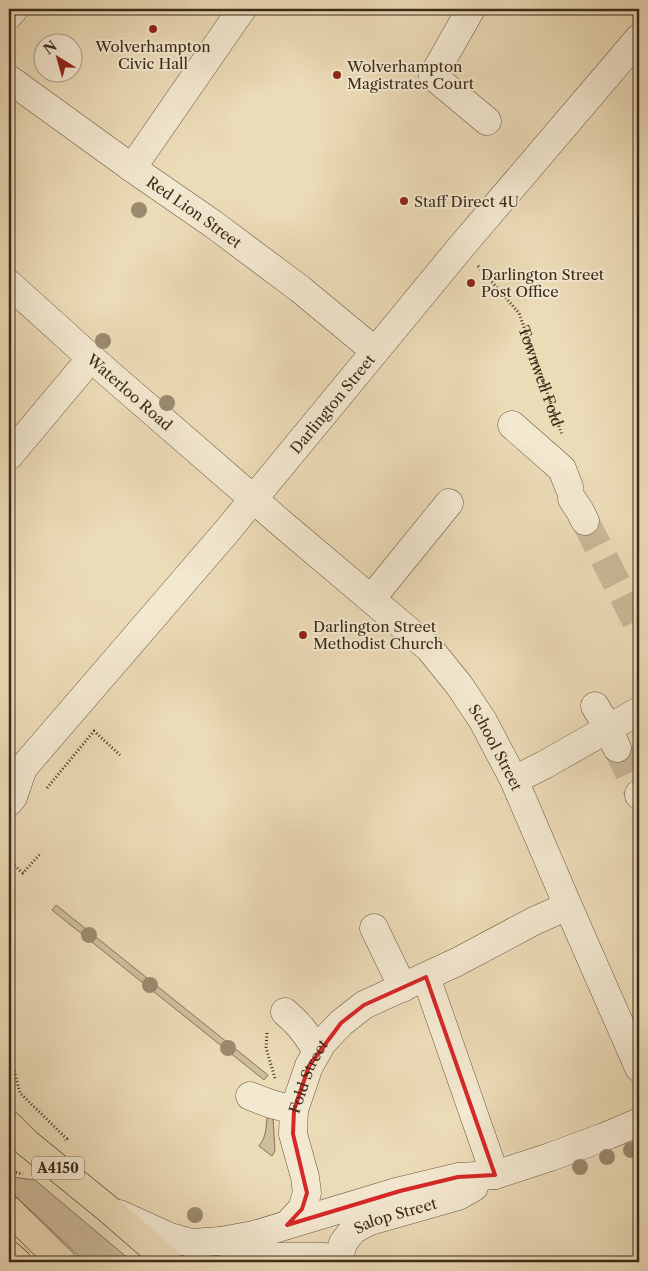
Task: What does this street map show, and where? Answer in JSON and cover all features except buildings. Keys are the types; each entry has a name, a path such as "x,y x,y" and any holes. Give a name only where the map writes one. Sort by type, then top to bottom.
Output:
{"highway":[{"name":"A4150","path":"9,1125 27,1143 169,1262"},
{"path":"9,1210 62,1262"},
{"path":"9,1255 17,1262"}],"street":[{"path":"9,15 14,9"},
{"path":"132,168 242,9"},
{"path":"471,9 434,76 487,121"},
{"name":"Darlington Street","path":"9,802 13,797 16,773 227,531 374,351 639,38"},
{"name":"Red Lion Street","path":"9,78 132,168 213,224 300,289 374,351"},
{"name":"Waterloo Road","path":"9,284 91,358 254,498"},
{"path":"9,456 91,358"},
{"path":"512,425 562,469 576,504"},
{"name":"School Street","path":"254,498 429,648 483,721 514,780 639,1068"},
{"path":"371,599 449,503"},
{"path":"514,780 639,710"},
{"name":"Fold Street","path":"287,1225 302,1209 307,1193 305,1177 286,1108 322,1043 341,1023 364,1006 568,906"},
{"path":"374,928 414,982 495,1175"},
{"path":"285,1012 307,1034 317,1052"},
{"path":"250,1096 286,1108"},
{"name":"Salop Street","path":"222,1241 258,1257 325,1257 339,1260 342,1243 353,1230 370,1221 458,1196 495,1175 550,1157 639,1122"},
{"name":"Salop Street","path":"108,1209 170,1237 191,1243 222,1241 254,1235 400,1191 458,1178 495,1175"}],"path":[{"name":"Townwell Fold","path":"462,247 519,313 562,435"},
{"path":"46,788 94,731 120,755"},
{"path":"9,861 23,873 40,854"},
{"path":"267,1033 266,1048 286,1108"},
{"path":"9,1040 13,1067 9,1068"}],"highlighted area":[{"path":"426,977 495,1175 458,1177 400,1191 287,1225 302,1209 307,1193 293,1134 294,1110 309,1066 341,1023 364,1005"}],"shaded area":[{"path":"56,905 268,1075 264,1080 52,910"},
{"path":"273,1117 275,1151 272,1156 259,1146 266,1129 267,1118"},
{"path":"12,1177 35,1180 132,1262 85,1262 9,1190 9,1181"}],"tunnel":[{"path":"585,521 639,627"},
{"path":"617,748 639,794"}],"place":[{"name":"Wolverhampton Civic Hall","path":"153,29"},
{"name":"Wolverhampton Magistrates Court","path":"337,75"},
{"name":"Staff Direct 4U","path":"404,201"},
{"name":"Darlington Street Post Office","path":"471,283"},
{"name":"Darlington Street Methodist Church","path":"303,635"}]}
